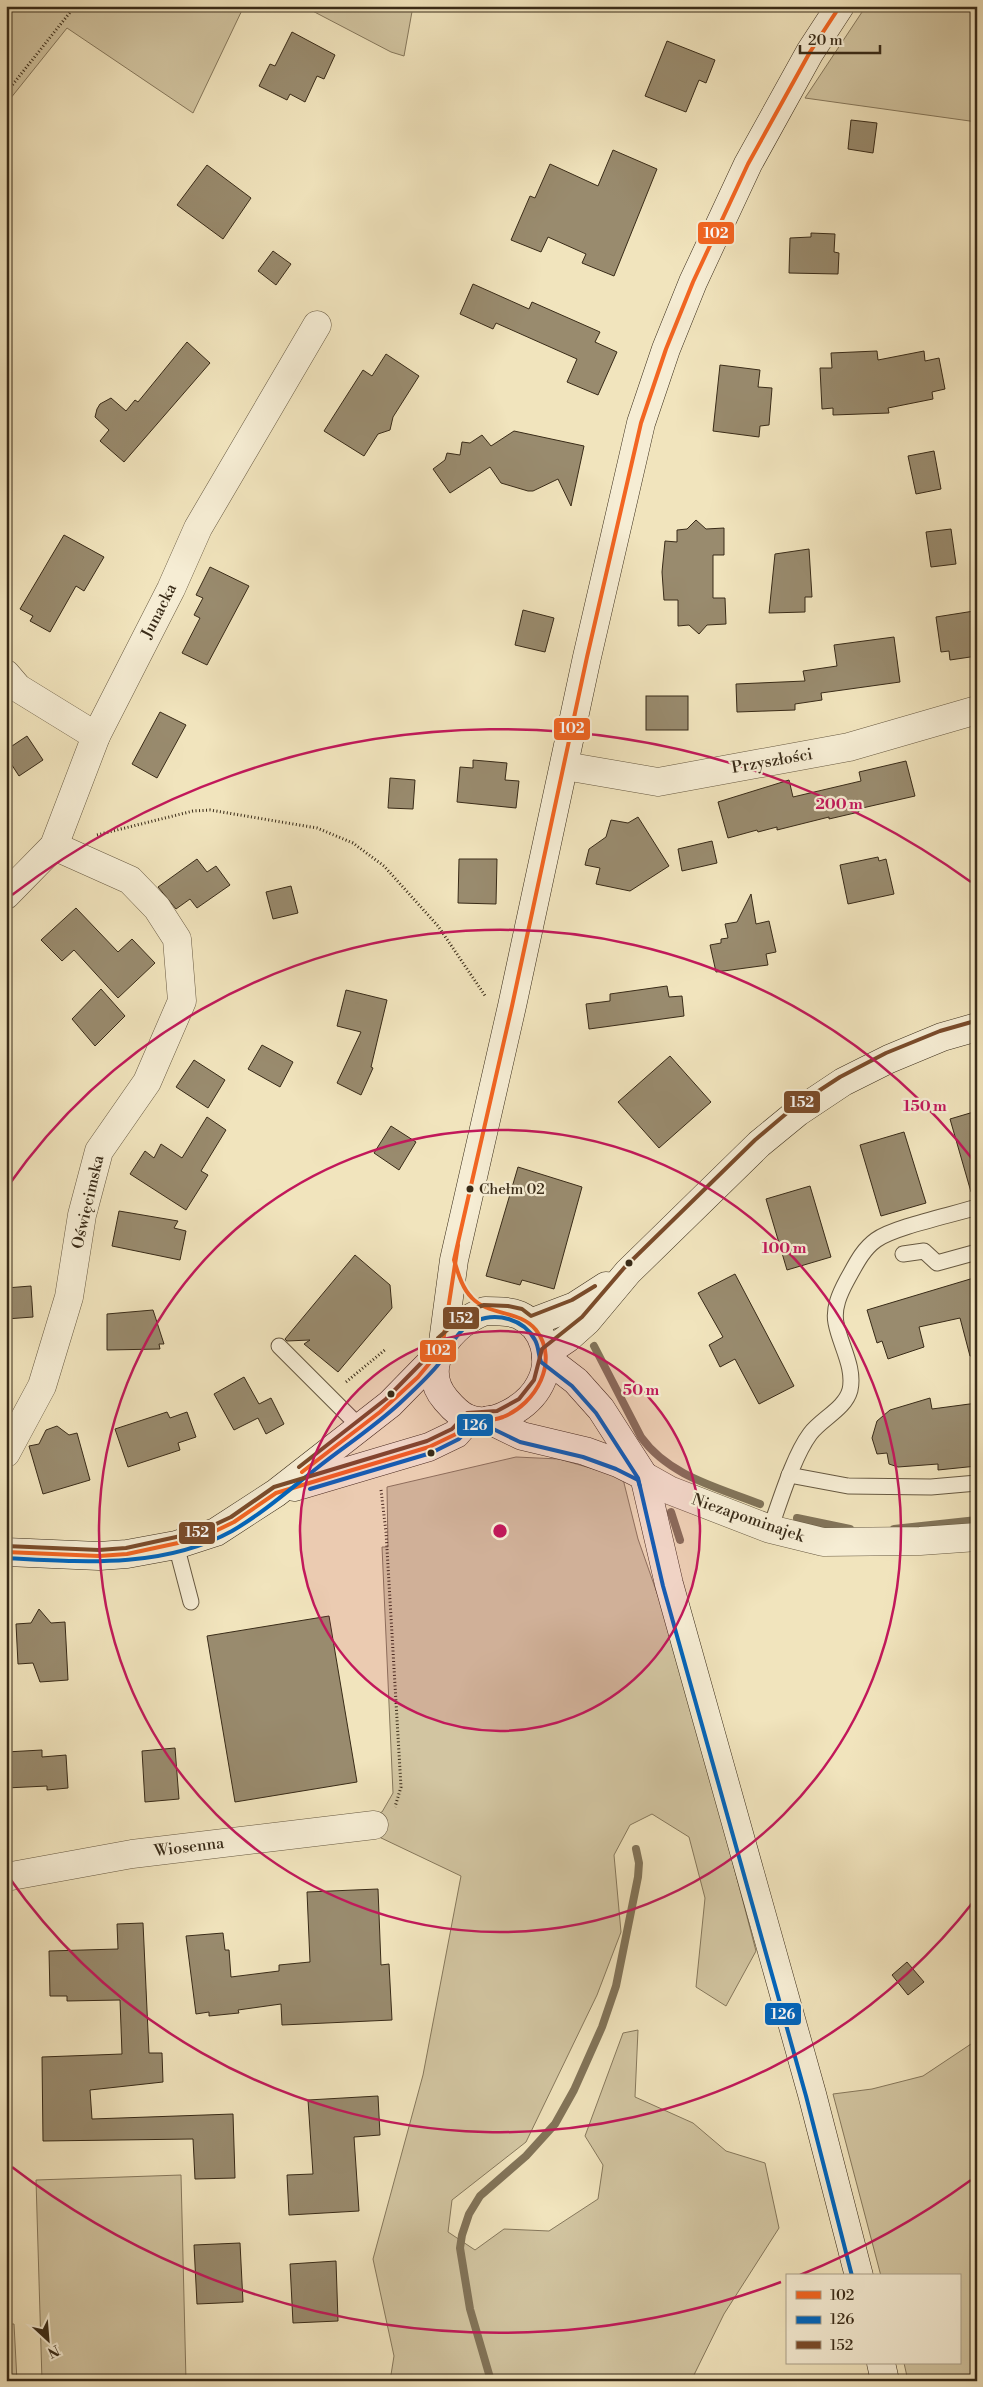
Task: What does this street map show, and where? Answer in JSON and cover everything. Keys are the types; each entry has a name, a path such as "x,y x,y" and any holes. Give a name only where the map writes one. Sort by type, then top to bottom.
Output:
{"street":[{"path":"479,1420 444,1397 438,1384 435,1370 454,1260 565,766 587,657 642,423 666,349 693,282 748,164 810,52 840,6"},
{"name":"Junacka","path":"6,895 29,874 54,846 96,736 171,589 211,503 316,325"},
{"path":"6,674 18,688 96,736"},
{"name":"Przyszłości","path":"565,766 658,782 850,747 977,710"},
{"name":"Oświęcimska","path":"6,1453 42,1386 69,1297 82,1215 99,1151 147,1082 182,1001 177,939 157,908 130,880 54,846"},
{"path":"546,1356 587,1320 628,1272 758,1144 798,1112 843,1082 889,1059 942,1037 977,1027"},
{"path":"454,1260 464,1286 474,1300 499,1312"},
{"path":"530,1323 575,1306 628,1272"},
{"path":"6,1552 98,1556 127,1554 176,1545 216,1532 276,1493 390,1404 473,1315 485,1311 519,1315 530,1323 544,1342 546,1370 540,1385 529,1398 505,1416 479,1420 429,1447 276,1493"},
{"path":"546,1356 576,1380 601,1409 644,1476 669,1584 812,2094 858,2274"},
{"name":"Niezapominajek","path":"479,1420 522,1436 585,1451 618,1462 669,1490 770,1529 823,1542 920,1541 977,1537"},
{"name":"Wiosenna","path":"6,1877 132,1854 374,1825"},
{"path":"881,2364 885,2381"}],"lane":[{"path":"770,1529 789,1476 810,1435 843,1402 850,1391 851,1375 836,1322 836,1305 843,1288 864,1252 876,1240 890,1233 977,1207"},
{"path":"903,1254 924,1251 937,1263 977,1252"},
{"path":"280,1346 360,1428"},
{"path":"789,1476 848,1486 931,1487 977,1483"},
{"path":"176,1545 191,1602"}],"path":[{"path":"6,93 75,6"},
{"path":"143,823 193,811 210,810 317,828 353,843 384,866 438,926 489,1002 512,1006"},
{"path":"328,1396 386,1349"},
{"path":"374,1825 390,1823 401,1787 386,1532 381,1485"}],"shaded area":[{"path":"6,6 244,6 193,113 67,28 6,104"},
{"path":"303,6 413,6 404,56 391,52"},
{"path":"866,6 977,6 977,122 805,98"},
{"path":"516,1457 559,1459 623,1479 638,1539 677,1650 756,1951 726,2006 696,1987 705,1898 689,1837 652,1814 630,1825 614,1855 621,1932 597,1995 526,2142 452,2200 448,2232 475,2250 504,2229 549,2231 598,2199 603,2165 585,2136 623,2033 638,2030 635,2097 693,2123 726,2151 765,2163 779,2228 724,2314 691,2381 390,2381 394,2356 373,2259 423,2075 461,1876 377,1836 375,1814 382,1812 393,1793 382,1547 388,1547 387,1487"},
{"path":"977,2040 977,2381 908,2381 904,2364 960,2364 960,2274 880,2274 833,2094 872,2089 923,2076"},
{"path":"181,2175 186,2381 42,2381 36,2180"},
{"path":"6,2324 14,2324 17,2381 6,2381"}],"building":[{"path":"292,32 335,55 324,79 317,76 305,102 290,94 287,100 259,86 270,64 275,66"},
{"path":"667,41 715,60 706,83 699,80 686,112 645,96"},
{"path":"851,120 877,123 873,153 848,149"},
{"path":"613,150 657,169 614,276 582,263 586,254 548,237 541,252 511,240 530,196 535,198 550,164 598,186"},
{"path":"207,165 251,198 223,239 177,205"},
{"path":"811,233 835,234 834,252 839,253 838,274 789,273 790,238 811,237"},
{"path":"273,251 291,264 276,285 258,271"},
{"path":"473,284 529,309 532,302 600,332 595,342 617,352 598,395 567,382 577,359 496,323 493,329 460,314"},
{"path":"187,342 210,363 124,462 100,441 109,430 95,417 97,409 100,404 111,398 126,411 135,400 138,402"},
{"path":"877,351 878,360 924,351 925,361 939,358 945,389 932,392 933,399 888,408 889,413 833,415 833,408 822,409 820,368 832,368 831,353"},
{"path":"386,354 419,376 393,417 390,430 378,434 364,456 324,431 363,370 372,376"},
{"path":"720,365 760,370 758,387 772,388 769,425 760,426 759,437 713,431"},
{"path":"514,431 584,446 571,506 558,479 533,491 528,491 501,483 490,467 450,493 433,469 445,460 447,453 460,455 462,442 470,443 482,435 491,446"},
{"path":"934,451 941,489 916,494 908,456"},
{"path":"696,520 706,529 724,528 724,555 713,555 713,598 725,598 726,624 707,625 699,634 689,625 678,626 678,600 664,600 662,572 665,541 677,542 677,530 687,529"},
{"path":"951,529 956,564 931,567 926,532"},
{"path":"64,535 104,557 84,591 76,586 50,632 30,621 33,616 20,609"},
{"path":"809,549 812,597 805,597 805,612 769,613 775,554"},
{"path":"210,567 249,586 207,665 182,653 200,618 194,615 203,598 196,595"},
{"path":"523,610 554,618 545,652 515,645"},
{"path":"974,611 977,656 950,660 949,651 941,652 936,617"},
{"path":"894,637 900,682 821,693 822,700 795,704 795,710 737,712 736,684 805,681 803,671 837,666 834,645"},
{"path":"646,696 688,696 688,730 646,730"},
{"path":"160,712 186,725 157,778 132,764"},
{"path":"27,736 43,760 19,776 6,756 6,750"},
{"path":"473,760 507,763 505,780 519,781 516,808 457,802 460,767 473,768"},
{"path":"906,761 915,796 858,809 859,812 829,819 829,817 777,830 777,827 758,832 757,830 728,838 718,802 789,780 793,797 861,781 859,772"},
{"path":"390,778 415,780 413,809 388,808"},
{"path":"638,817 669,866 630,891 596,884 600,868 585,865 589,849 606,837 611,820 628,823"},
{"path":"712,841 717,863 682,871 678,849"},
{"path":"878,857 879,861 886,859 894,894 848,904 840,865"},
{"path":"197,859 207,872 216,866 230,885 197,908 190,899 176,909 158,887"},
{"path":"459,859 497,859 496,904 458,903"},
{"path":"291,886 298,913 273,919 266,892"},
{"path":"751,894 756,924 769,921 776,952 766,954 768,965 716,972 710,945 721,943 721,939 728,938 725,924 737,922"},
{"path":"76,908 118,952 132,939 155,963 118,998 74,950 62,961 41,940"},
{"path":"667,986 669,997 682,996 684,1016 589,1029 586,1004 610,1001 610,994"},
{"path":"101,989 125,1016 95,1046 72,1019"},
{"path":"346,990 387,1000 371,1067 373,1068 361,1095 337,1083 361,1032 337,1026"},
{"path":"262,1045 293,1062 280,1087 248,1069"},
{"path":"670,1056 711,1102 659,1148 618,1102"},
{"path":"194,1060 225,1080 208,1108 176,1087"},
{"path":"977,1111 977,1191 971,1192 950,1119"},
{"path":"207,1117 226,1130 201,1171 208,1175 186,1210 130,1174 145,1151 154,1158 161,1144 182,1158"},
{"path":"391,1126 416,1142 399,1170 374,1153"},
{"path":"904,1132 926,1203 881,1216 860,1145"},
{"path":"518,1167 582,1187 554,1289 522,1280 520,1285 486,1276"},
{"path":"810,1186 831,1257 787,1270 766,1199"},
{"path":"119,1211 178,1221 174,1228 186,1231 180,1260 112,1246"},
{"path":"355,1255 390,1285 392,1308 338,1372 304,1344 310,1340 287,1341 285,1339"},
{"path":"735,1274 794,1386 759,1404 735,1359 720,1367 709,1345 723,1337 698,1293"},
{"path":"977,1277 977,1356 970,1356 960,1318 919,1327 924,1347 888,1359 882,1341 877,1343 867,1310"},
{"path":"31,1286 33,1317 6,1319 6,1288"},
{"path":"153,1310 164,1344 159,1344 160,1349 107,1350 107,1314"},
{"path":"244,1377 259,1404 271,1398 284,1424 266,1434 258,1418 234,1430 214,1394"},
{"path":"930,1398 932,1409 977,1403 977,1466 938,1470 938,1464 898,1467 889,1464 887,1453 877,1454 872,1438 877,1421 890,1410"},
{"path":"167,1412 170,1418 187,1412 196,1437 178,1443 180,1450 128,1467 115,1429"},
{"path":"57,1426 69,1435 77,1433 90,1480 43,1494 29,1446 39,1444 46,1430"},
{"path":"39,1609 51,1623 65,1622 68,1680 40,1682 33,1663 18,1664 16,1624 31,1623"},
{"path":"329,1616 357,1782 235,1802 207,1636"},
{"path":"175,1748 179,1799 145,1802 142,1751"},
{"path":"42,1750 42,1757 66,1755 68,1788 47,1790 47,1786 6,1788 6,1752"},
{"path":"378,1889 381,1965 389,1964 392,2020 282,2025 281,2004 238,2010 239,2013 209,2016 209,2012 196,2014 186,1936 223,1933 225,1950 229,1950 231,1977 279,1971 279,1965 310,1962 307,1892"},
{"path":"143,1923 149,2053 162,2053 163,2082 90,2090 92,2119 233,2114 235,2178 195,2179 193,2139 43,2141 42,2057 122,2054 120,2000 67,2001 67,1996 50,1996 49,1951 118,1949 117,1924"},
{"path":"907,1962 924,1982 908,1995 892,1975"},
{"path":"378,2096 380,2135 354,2137 359,2211 289,2215 287,2175 313,2174 308,2100"},
{"path":"240,2243 243,2302 197,2304 194,2245"},
{"path":"336,2261 338,2321 293,2323 290,2264"}],"waterway":[{"path":"594,1346 641,1437 652,1450 665,1462 695,1479 760,1504"},
{"path":"671,1512 680,1540"},
{"path":"797,1518 850,1529"},
{"path":"894,1529 977,1520"},
{"path":"491,2381 470,2309 460,2248 462,2235 469,2214 480,2196 526,2156 555,2124 574,2090 602,2027 616,1986 638,1877 639,1863 636,1849"}],"transit line":[{"name":"102","path":"6,1552 99,1556 127,1554 201,1538 234,1522 276,1493 429,1447 456,1434 469,1419 486,1420 503,1417 515,1411 525,1402 541,1380 545,1368 546,1355 543,1342 536,1330 522,1319 479,1304 463,1285 454,1260 512,1006 587,657 641,423 666,349 693,282 748,164 810,52 840,6"},
{"name":"152","path":"6,1546 99,1550 126,1548 199,1532 231,1517 274,1487 427,1441 452,1429 467,1413 497,1411 519,1399 534,1380 542,1349 582,1317 624,1268 755,1140 794,1107 840,1077 886,1053 940,1031 975,1021"},
{"name":"102","path":"302,1472 380,1412 418,1377 433,1359 443,1342 458,1245"},
{"name":"152","path":"299,1467 386,1399 432,1352 438,1338 470,1310 484,1305 508,1306 522,1309 531,1316 572,1300 595,1286"},
{"name":"126","path":"6,1558 64,1561 122,1560 178,1552 206,1543 232,1531 254,1517 380,1420 428,1376 442,1360 458,1335 469,1325 484,1318 493,1317 509,1319 524,1327 536,1343 541,1362 572,1386 596,1413 638,1478 663,1586 806,2096 851,2274"},
{"name":"126","path":"310,1489 431,1453 459,1439 472,1425 487,1426 520,1442 583,1457 616,1469 638,1480 640,1487"}],"place":[{"name":"Chełm 02","path":"470,1189"}]}
